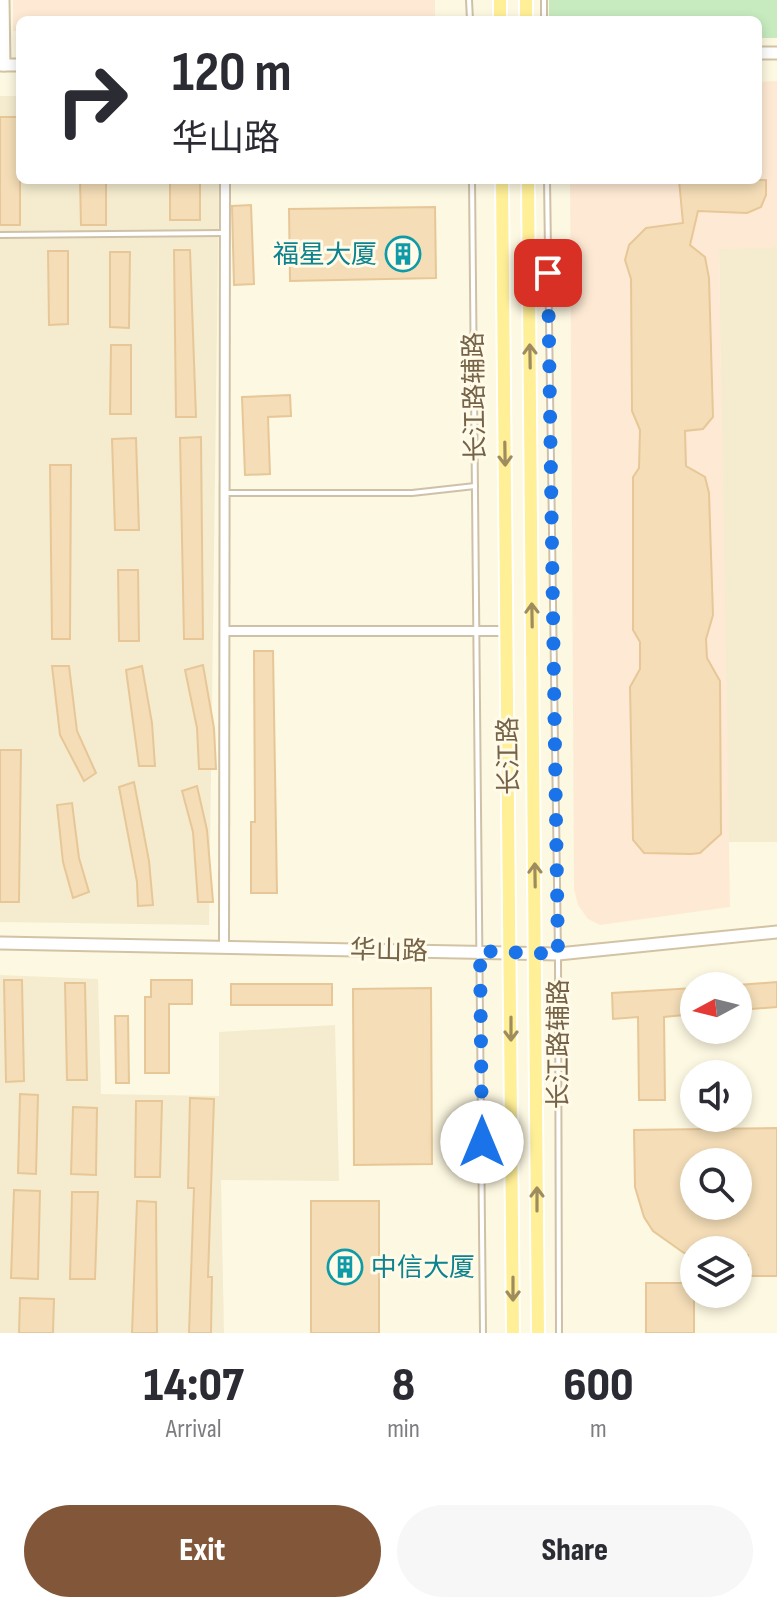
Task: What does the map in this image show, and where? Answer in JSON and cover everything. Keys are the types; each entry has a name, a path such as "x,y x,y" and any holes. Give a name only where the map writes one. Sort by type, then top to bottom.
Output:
{"main road":[{"name":"长江路","path":"502,184 513,1333"},
{"name":"长江路","path":"528,184 538,1333"}],"street":[{"path":"2,65 3,0"},
{"path":"224,948 225,184"},
{"path":"225,631 507,631"},
{"name":"华山路","path":"0,943 558,954 777,932"}],"lane":[{"name":"长江路辅路","path":"472,184 483,1333"},
{"name":"长江路辅路","path":"547,184 558,954 559,1333"},
{"path":"0,235 226,233"},
{"path":"224,493 412,493 475,486"}],"shaded area":[{"path":"13,0 435,0 435,16 16,16 16,31 13,31"},
{"path":"777,81 777,247 719,249 730,907 600,925 588,919 578,905 574,889 570,184 762,184 762,82"},
{"path":"0,96 16,96 16,184 219,184 209,925 0,922"},
{"path":"777,247 777,842 726,842 719,248"},
{"path":"0,975 98,979 101,1094 219,1096 219,1032 335,1025 339,1181 221,1180 224,1333 0,1333"}],"green space":[{"path":"549,0 777,0 777,38 762,38 762,16 549,16"}],"building":[{"path":"0,117 16,117 16,184 20,184 20,225 0,225"},
{"path":"762,180 766,180 766,195 761,207 747,213 698,211 690,245 705,257 709,278 713,417 703,429 685,431 686,466 705,477 709,493 713,615 706,639 707,658 720,681 721,834 700,853 644,853 633,840 630,687 640,669 640,642 633,630 633,477 639,468 640,430 632,411 631,279 625,260 629,245 646,228 683,223 679,184 762,184"},
{"path":"80,184 106,184 106,225 81,225"},
{"path":"170,184 200,184 200,220 170,220"},
{"path":"251,205 254,284 234,285 232,206"},
{"path":"435,207 436,278 290,281 289,209"},
{"path":"174,250 190,250 196,417 176,417"},
{"path":"48,251 68,251 68,324 49,325"},
{"path":"110,252 130,252 129,328 110,327"},
{"path":"111,345 131,345 131,414 110,414"},
{"path":"290,395 291,416 268,417 270,474 245,475 242,397"},
{"path":"201,437 203,639 184,639 180,438"},
{"path":"136,438 139,530 115,530 112,439"},
{"path":"50,465 71,465 70,639 52,639"},
{"path":"118,570 138,570 139,641 119,641"},
{"path":"254,651 273,651 277,893 251,893 251,822 255,822"},
{"path":"203,665 214,728 216,769 199,769 197,728 185,670"},
{"path":"52,666 69,666 77,731 96,773 84,781 60,735"},
{"path":"142,666 152,723 155,766 139,766 126,670"},
{"path":"0,750 21,750 19,902 0,902"},
{"path":"134,782 149,861 153,905 138,906 137,882 119,787"},
{"path":"197,786 207,830 213,902 198,902 193,832 182,791"},
{"path":"72,803 79,858 89,892 73,898 63,862 57,805"},
{"path":"4,980 22,980 24,1081 6,1082"},
{"path":"151,980 192,980 192,1004 169,1004 169,1073 145,1073 145,997 151,997"},
{"path":"777,982 777,1007 752,1009 752,984"},
{"path":"65,983 85,983 87,1080 67,1080"},
{"path":"231,984 332,984 332,1005 231,1005"},
{"path":"431,988 432,1164 354,1165 353,989"},
{"path":"680,989 680,1015 664,1017 665,1100 639,1100 638,1017 613,1019 612,993"},
{"path":"115,1016 128,1016 129,1083 116,1083"},
{"path":"20,1094 38,1095 36,1174 18,1173"},
{"path":"190,1098 214,1099 208,1277 212,1277 211,1333 189,1333 194,1188 188,1188"},
{"path":"136,1101 162,1101 160,1177 135,1177"},
{"path":"73,1107 97,1108 96,1175 71,1174"},
{"path":"752,1128 777,1128 777,1276 752,1276 752,1236 680,1236 680,1250 653,1231 644,1217 635,1187 634,1130 752,1132"},
{"path":"14,1190 40,1191 38,1279 11,1278"},
{"path":"72,1192 98,1192 95,1279 70,1279"},
{"path":"137,1201 156,1202 157,1333 132,1333"},
{"name":"中信大厦","path":"311,1201 379,1201 379,1333 311,1333"},
{"path":"646,1283 680,1283 680,1308 694,1308 694,1333 646,1333"},
{"path":"20,1298 54,1299 53,1333 19,1333"}],"place":[{"name":"福星大厦","path":"403,254"},
{"name":"中信大厦","path":"345,1267"}],"route":[{"path":"482,1142 480,951 558,954 548,273"}]}
